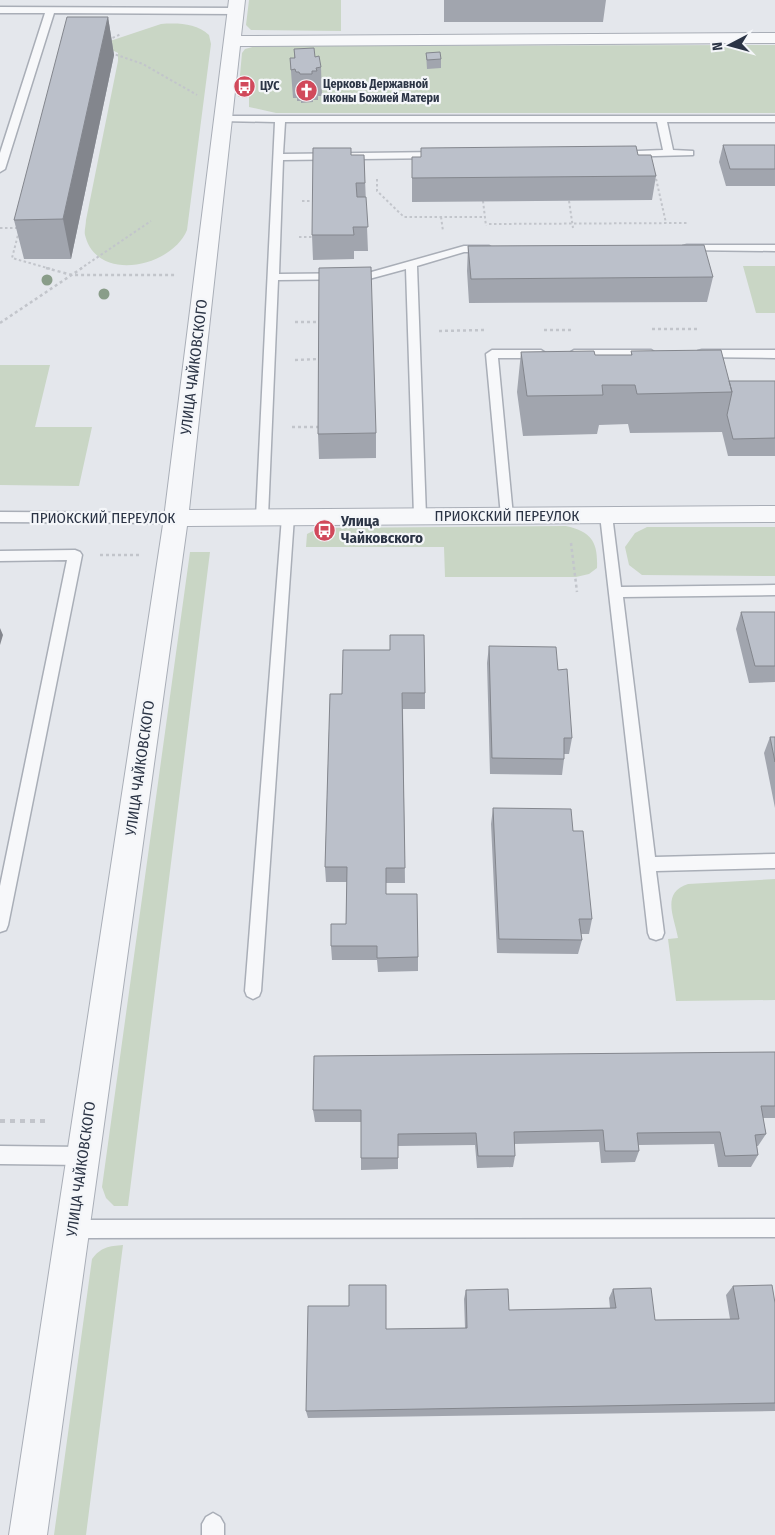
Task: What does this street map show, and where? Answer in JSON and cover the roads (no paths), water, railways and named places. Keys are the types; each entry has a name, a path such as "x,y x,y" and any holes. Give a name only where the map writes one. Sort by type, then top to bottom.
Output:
{"street":[{"name":"УЛИЦА ЧАЙКОВСКОГО","path":"28,1535 176,518 236,5"},
{"path":"232,41 775,38"},
{"name":"ПРИОКСКИЙ ПЕРЕУЛОК","path":"176,518 775,514"}],"lane":[{"path":"0,10 236,5"},
{"path":"0,169 50,10"},
{"path":"224,109 280,119 775,119"},
{"path":"262,517 280,119"},
{"path":"661,119 669,154"},
{"path":"604,154 689,153"},
{"path":"278,157 456,155"},
{"path":"679,248 775,248"},
{"path":"273,277 368,276 464,249 502,249"},
{"path":"411,264 420,516"},
{"path":"507,516 492,354 659,354"},
{"path":"688,354 775,354"},
{"path":"606,515 656,932"},
{"name":"ПРИОКСКИЙ ПЕРЕУЛОК","path":"0,517 176,518"},
{"path":"254,991 288,517"},
{"path":"0,556 75,555 0,925"},
{"path":"615,592 775,590"},
{"path":"648,864 775,861"},
{"path":"0,1155 83,1156"},
{"path":"72,1229 775,1228"}],"place":[{"name":"ЦУС","path":"244,86"},
{"name":"Церковь Державной иконы Божией Матери","path":"307,91"},
{"name":"Улица Чайковского","path":"325,530"}]}
